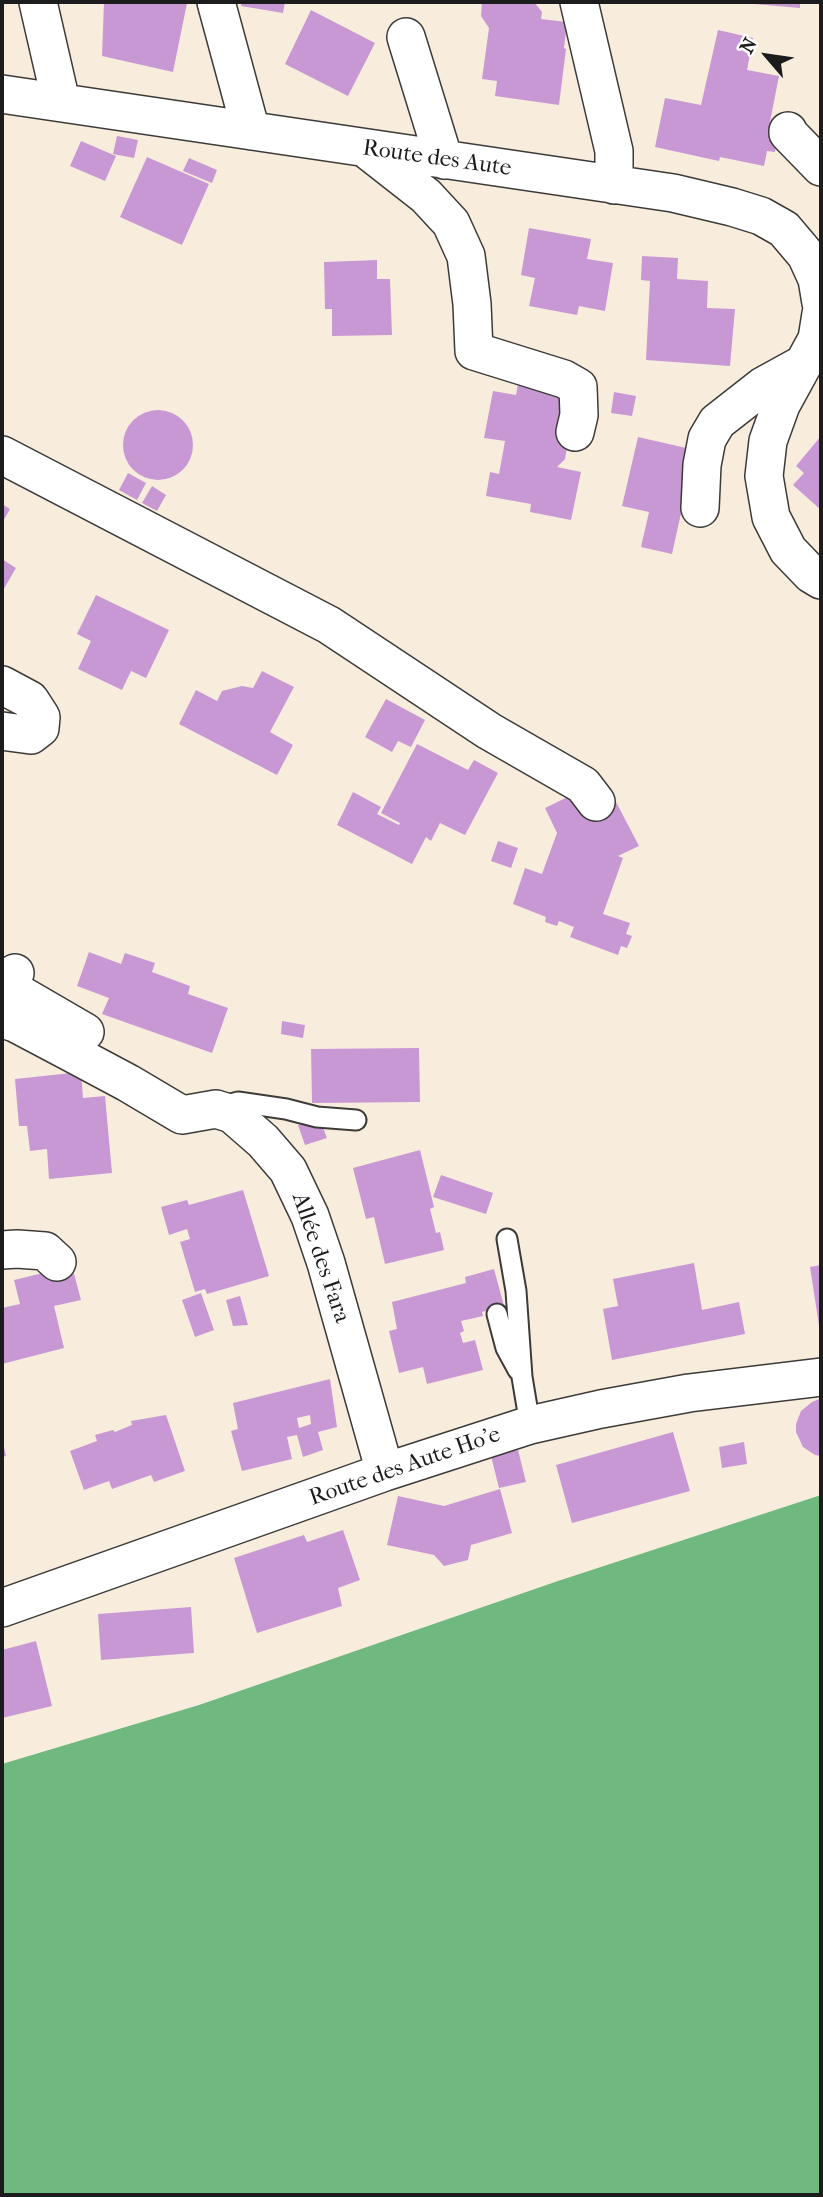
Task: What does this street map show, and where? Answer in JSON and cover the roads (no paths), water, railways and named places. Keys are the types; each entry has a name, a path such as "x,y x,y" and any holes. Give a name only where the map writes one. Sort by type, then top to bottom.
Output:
{"street":[{"path":"38,2 61,102"},
{"path":"216,2 251,131"},
{"path":"579,2 614,151 614,185"},
{"path":"406,37 444,160"},
{"name":"Route des Aute","path":"2,94 673,193 732,207 761,216 784,229 806,255 817,279 821,303"},
{"path":"788,131 821,167"},
{"path":"366,148 426,196 451,223 466,256 474,351 564,379 578,387 579,415 575,432"},
{"path":"821,314 812,354 781,405 768,441 764,475 771,517 788,550 821,580"},
{"path":"700,508 702,465 708,439 717,422 763,386 812,354"},
{"path":"2,455 329,625 489,731 583,785 596,802"},
{"path":"2,685 30,700 41,717 40,729 31,735 2,731"},
{"path":"15,973 9,980 11,989 199,1112"},
{"path":"2,1019 199,1112"},
{"name":"Allée des Fara","path":"199,1112 232,1114 263,1141 288,1170 326,1263 386,1472"},
{"path":"2,1250 46,1251 57,1262"},
{"name":"Route des Aute Ho'e","path":"2,1608 386,1472 530,1425 689,1393 821,1377"}],"lane":[{"path":"199,1112 238,1102 317,1117 356,1120"},
{"path":"507,1239 516,1291 522,1377 530,1425"},
{"path":"497,1314 506,1348 522,1377"}]}
